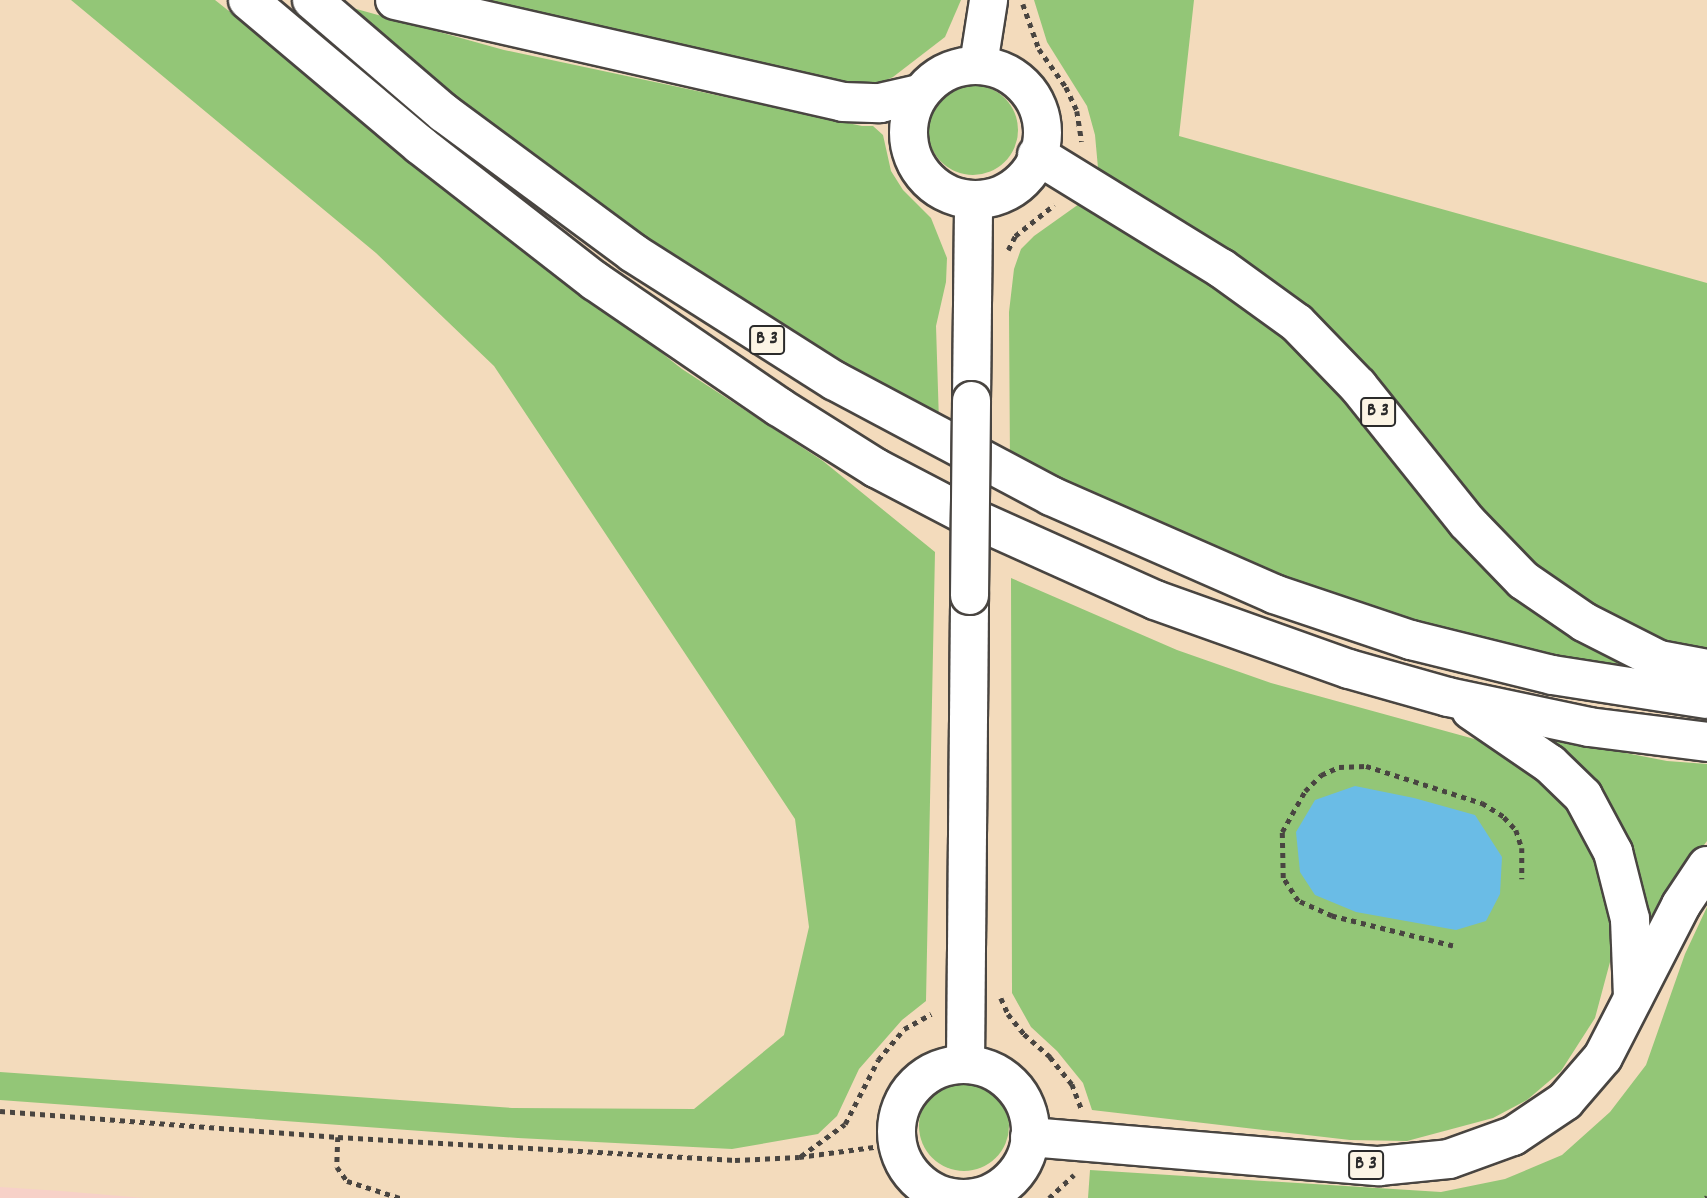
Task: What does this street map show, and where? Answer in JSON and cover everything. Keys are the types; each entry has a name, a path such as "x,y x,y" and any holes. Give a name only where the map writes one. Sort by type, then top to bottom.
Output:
{"highway":[{"name":"B 3","path":"248,0 442,162 595,281 696,352 876,468 1036,549 1155,600 1337,665 1448,696 1589,727 1707,742"},
{"name":"B 3","path":"312,0 444,113 633,253 835,381 942,441 1051,496 1161,548 1275,594 1399,637 1552,675 1707,699"},
{"path":"395,0 843,102 880,103 918,94"},
{"name":"B 3","path":"1037,155 1221,268 1297,323 1358,386 1467,522 1523,580 1584,622 1659,660 1707,669"},
{"path":"1448,696 1550,764 1583,796 1614,852 1630,919 1633,999"},
{"path":"1633,999 1681,905 1707,866"},
{"name":"B 3","path":"1030,1137 1380,1167 1449,1158 1513,1136 1565,1101 1603,1057 1633,999"}],"main road":[{"path":"978,64 988,0"},
{"path":"978,64 1013,77 1031,95 1042,131 1037,155 1019,183 989,197 972,199 942,191 919,170 911,155 908,124 918,94 938,75 964,65 978,64"},
{"path":"965,1063 972,199"},
{"path":"965,1063 993,1070 1017,1090 1026,1105 1030,1137 1024,1159 1010,1178 998,1188 969,1198 953,1198 922,1185 910,1174 896,1144 898,1109 906,1094 932,1070 965,1063"}],"path":[{"path":"1006,262 1015,236 1059,201 1074,180 1082,158 1082,130 1077,111 1066,86 1039,49 1022,0"},
{"path":"1453,946 1332,916 1298,901 1283,878 1282,832 1291,811 1321,775 1339,767 1366,766 1482,803 1504,817 1516,830 1522,848 1522,879"},
{"path":"799,1157 845,1124 878,1060 904,1029 932,1013 1008,1014"},
{"path":"0,1111 338,1137 736,1160 799,1157 896,1144"},
{"path":"338,1137 337,1167 347,1181 400,1198"}],"shaded area":[{"path":"0,1187 61,1191 144,1198 0,1198"}],"green space":[{"path":"71,0 215,0 682,369 823,461 935,552 926,1001 902,1020 859,1069 837,1116 818,1134 732,1149 518,1138 0,1100 0,1072 512,1108 694,1109 784,1035 809,927 795,819 494,366 376,253"},
{"path":"467,0 961,0 945,37 893,77 875,85 850,86"},
{"path":"1034,0 1194,0 1179,136 1707,283 1707,656 1681,649 1610,617 1562,587 1507,540 1307,314 1235,254 1099,179 1095,135 1087,106 1047,42"},
{"path":"342,5 504,50 862,126 873,126 883,135 891,171 903,190 931,218 947,258 946,282 936,326 939,422 747,314 480,125"},
{"path":"973,85 990,89 1005,98 1014,113 1018,130 1014,147 1005,162 990,171 973,175 956,171 941,162 932,147 928,130 932,113 941,98 956,89"},
{"path":"1079,204 1254,307 1307,355 1372,428 1429,507 1512,589 1645,670 1643,675 1499,645 1265,574 1010,465 1009,312 1014,269 1021,249 1034,236"},
{"path":"1011,578 1177,650 1271,683 1478,740 1509,754 1545,779 1582,828 1602,872 1614,918 1610,962 1595,1018 1561,1071 1527,1100 1493,1118 1407,1141 1350,1140 1092,1110 1083,1083 1057,1051 1031,1027 1012,993"},
{"path":"1538,736 1667,761 1707,764 1707,841 1676,883 1644,944"},
{"path":"1707,907 1707,1198 1088,1198 1090,1170 1441,1192 1505,1179 1562,1155 1610,1112 1646,1065 1685,954"},
{"path":"964,1081 981,1085 996,1094 1005,1109 1009,1126 1005,1143 996,1158 981,1167 964,1171 947,1167 932,1158 923,1143 919,1126 923,1109 932,1094 947,1085"}],"water":[{"path":"1355,786 1414,798 1475,815 1502,857 1500,894 1486,921 1456,930 1356,912 1315,895 1300,872 1296,832 1315,800"}]}
